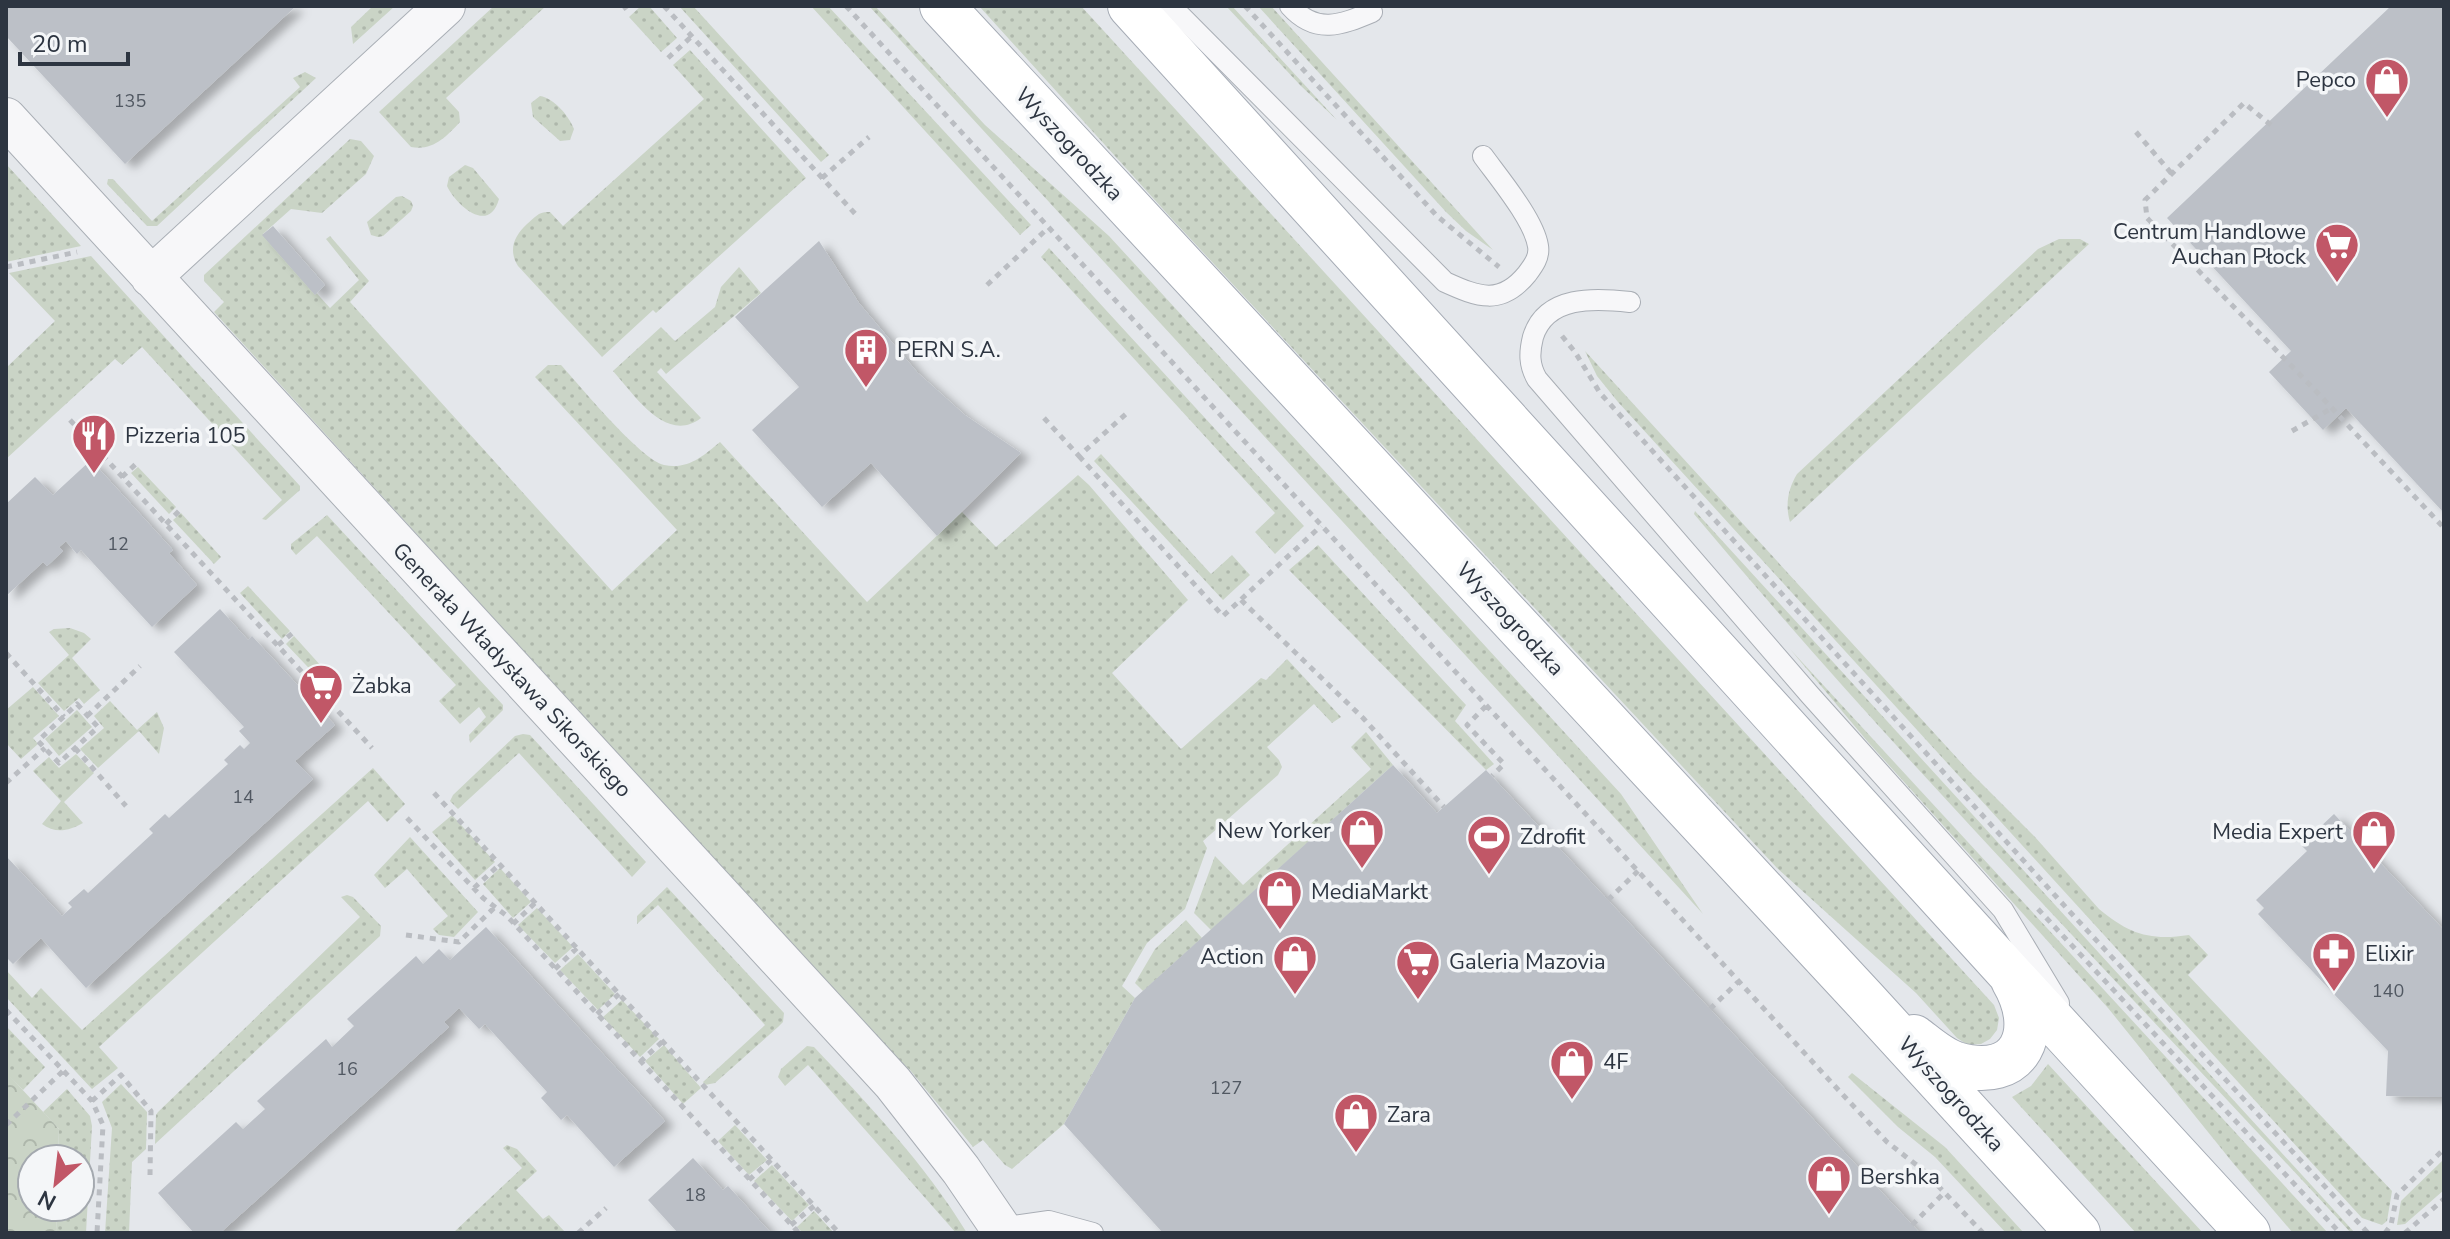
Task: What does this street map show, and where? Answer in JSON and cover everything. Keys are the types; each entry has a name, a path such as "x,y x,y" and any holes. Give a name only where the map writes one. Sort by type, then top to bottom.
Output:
{"main road":[{"name":"Wyszogrodzka","path":"942,6 2078,1233"},
{"path":"1130,6 2248,1233"},
{"path":"1864,999 1934,1052 1955,1064 1998,1067 2010,1062 2021,1049 2026,1033 2024,1010 2011,975"}],"street":[{"path":"151,277 445,6"},
{"name":"Generała Władysława Sikorskiego","path":"6,118 893,1083 961,1170 1002,1230"}],"lane":[{"path":"1171,6 1445,282 1470,294 1502,296 1516,286 1537,259 1538,246 1527,219 1483,156"},
{"path":"1294,11 1327,26 1345,23 1372,12"},
{"path":"1630,302 1587,299 1569,303 1545,317 1535,332 1530,353 1534,373 1544,390 1810,695 2003,910 2102,1075"},
{"path":"1002,1230 1049,1221 1093,1233"}],"path":[{"path":"664,6 859,218"},
{"path":"846,6 1887,1142 1923,1170 1983,1233"},
{"path":"1245,6 1437,216 1492,260 1516,286"},
{"path":"668,58 691,37"},
{"path":"2271,125 2244,103 2145,200 2147,218 2444,528"},
{"path":"2136,132 2172,174"},
{"path":"822,178 869,137"},
{"path":"987,285 1048,228"},
{"path":"6,267 79,252"},
{"path":"1545,317 1575,352 1600,393 2081,925 2368,1233"},
{"path":"2292,431 2332,408"},
{"path":"1079,456 1126,414"},
{"path":"1044,418 1223,616 1321,526"},
{"path":"70,420 372,748"},
{"path":"122,477 138,462"},
{"path":"166,524 181,509"},
{"path":"1241,600 1363,718 1444,807"},
{"path":"278,645 294,632"},
{"path":"6,653 64,717"},
{"path":"87,716 140,666"},
{"path":"320,692 336,679"},
{"path":"77,704 87,716 98,727 59,763 38,741 77,704"},
{"path":"1486,706 1467,725 1504,764 1492,776"},
{"path":"6,783 45,748"},
{"path":"75,748 126,806"},
{"path":"434,793 839,1233"},
{"path":"407,818 513,924 799,1233"},
{"path":"474,888 500,864"},
{"path":"1608,900 1638,871"},
{"path":"513,924 535,903"},
{"path":"406,935 459,942 495,907"},
{"path":"555,969 577,948"},
{"path":"1710,1009 1739,982"},
{"path":"597,1014 619,994"},
{"path":"6,1010 92,1101 103,1125 97,1233"},
{"path":"640,1062 663,1041"},
{"path":"6,1125 63,1070"},
{"path":"92,1101 121,1075 151,1111 150,1175"},
{"path":"2385,1233 2391,1225 2397,1195 2444,1149"},
{"path":"749,1180 771,1160"},
{"path":"1912,1225 1945,1192"},
{"path":"2405,1233 2444,1199"},
{"path":"791,1225 814,1206"},
{"path":"578,1233 606,1208"}],"green space":[{"path":"373,6 395,6 353,44 351,27"},
{"path":"494,6 546,6 446,98 459,112 460,122 455,128 432,145 411,147 379,112"},
{"path":"641,6 649,6 677,38 661,52 629,17"},
{"path":"679,6 693,6 829,155 821,162"},
{"path":"811,6 828,6 1031,225 1020,235"},
{"path":"869,6 875,6 985,125 1109,236 1621,794 1703,914"},
{"path":"979,6 1081,6 1994,1005 1999,1018 1997,1030 1990,1039 1981,1044 1968,1045 1957,1038 1916,993 1777,868 1172,219"},
{"path":"1226,6 1232,6 1337,120 1301,86"},
{"path":"1258,6 1271,6 1493,250 1446,212"},
{"path":"690,50 806,178 656,313 653,310 602,357 518,266 513,254 514,244 522,229 543,212 550,212 563,226 704,99 673,65"},
{"path":"305,72 316,78 157,226 147,226 107,184 108,179 113,179 152,221 300,87 293,78"},
{"path":"540,96 556,104 569,119 574,129 570,140 560,141 533,117 531,103"},
{"path":"350,139 361,141 374,156 366,174 322,213 291,209 263,234 330,308 359,280 326,239 330,236 369,281 350,302 612,591 677,530 535,377 548,365 561,365 626,437 664,465 688,464 720,442 867,602 962,512 996,547 1078,475 1188,600 1112,673 1181,749 1261,678 1266,680 1287,659 1341,717 1332,723 1314,704 1267,747 1282,767 1278,775 1203,841 1207,848 1185,909 1147,943 1122,986 1135,998 1064,1124 1012,1169 983,1140 973,1147 910,1070 887,1049 214,312 224,302 204,281 204,275"},
{"path":"6,164 81,246 6,262"},
{"path":"465,165 473,168 499,199 488,215 481,216 465,208 447,186 449,177"},
{"path":"402,196 411,201 411,211 383,236 371,235 367,222 396,197"},
{"path":"2059,239 2080,239 2089,244 1790,522 1788,497 1797,474 2038,249"},
{"path":"1049,248 1304,526 1275,554 1255,532 1275,513 1041,257"},
{"path":"91,256 300,486 300,490 266,520 262,519 282,500 142,347 122,365 115,359 6,459 6,368 55,321 9,273"},
{"path":"739,267 761,293 666,374 661,368 657,372 701,418 688,425 663,421 641,403 613,371 661,327 675,341 715,307 721,287"},
{"path":"1585,351 2099,909 2141,934 2163,937 2189,935 2208,955 2188,975 2392,1191 2387,1221 2382,1225 2362,1218 1618,402 1597,376"},
{"path":"1101,454 1211,574 1232,555 1250,575 1223,600 1094,461"},
{"path":"138,467 176,507 169,514 131,473"},
{"path":"1695,511 2355,1233 2351,1233 1935,788 1773,607 1694,514"},
{"path":"181,513 221,557 214,564 173,520"},
{"path":"327,515 503,705 503,710 470,743 469,735 486,717 479,707 460,724 439,701 456,685 317,536 296,555 291,549 291,544"},
{"path":"1318,545 1466,705 1455,721 1494,764 1486,770 1289,570"},
{"path":"248,586 290,631 282,639 240,593"},
{"path":"70,628 91,639 72,658 100,690 84,704 79,698 64,711 38,683 69,655 49,632"},
{"path":"294,636 331,677 324,684 286,644"},
{"path":"1790,649 2328,1233 2293,1233 2108,1008 1868,742"},
{"path":"33,687 59,716 33,738 38,744 21,759 6,743 6,710"},
{"path":"110,701 137,730 157,712 164,728 159,754 139,731 98,768 80,749 104,728 94,716"},
{"path":"77,710 92,727 59,756 45,739"},
{"path":"1366,732 1393,765 1211,930 1194,913 1215,856 1243,885 1371,769 1351,747"},
{"path":"530,735 646,862 632,877 519,753 458,809 450,801 515,736"},
{"path":"76,754 94,773 64,802 83,823 67,829 52,829 42,824 61,801 33,771 49,757 59,768"},
{"path":"373,768 405,804 387,822 368,801 99,1047 118,1068 92,1089 6,997 6,970 32,998 41,988 82,1030"},
{"path":"452,815 495,862 475,880 432,832"},
{"path":"410,837 478,912 454,937 439,935 433,929 448,916 407,869 385,888 374,875"},
{"path":"500,868 531,902 513,918 483,884"},
{"path":"667,887 784,1013 783,1022 715,1083 705,1085 703,1082 765,1025 658,905 637,924 637,916"},
{"path":"341,897 353,897 381,926 380,936 155,1144 158,1112 360,917"},
{"path":"537,908 573,947 555,963 518,925"},
{"path":"1186,920 1202,938 1143,991 1135,983 1155,949"},
{"path":"578,954 615,994 598,1010 560,970"},
{"path":"622,1000 659,1039 640,1057 603,1017"},
{"path":"6,1026 45,1067 23,1090 6,1073"},
{"path":"664,1045 701,1088 683,1104 645,1061"},
{"path":"807,1046 814,1047 895,1136 933,1183 967,1233 956,1233 808,1065 785,1086 778,1077 781,1069"},
{"path":"2048,1064 2203,1233 2136,1233 2012,1097 2031,1086"},
{"path":"6,1072 59,1129 59,1143 16,1143 16,1223 56,1223 56,1233 6,1233"},
{"path":"1852,1073 1945,1147 2024,1233 2006,1233 1935,1157 1898,1127 1848,1077"},
{"path":"121,1084 147,1112 146,1149 132,1162 129,1233 105,1233 112,1128 102,1102"},
{"path":"67,1089 90,1116 91,1143 59,1143 59,1129 43,1112"},
{"path":"735,1125 767,1160 749,1175 718,1141"},
{"path":"507,1145 517,1149 537,1171 516,1190 543,1219 549,1215 566,1233 453,1233 522,1168 503,1148"},
{"path":"2444,1159 2444,1190 2405,1224 2397,1225 2401,1201"},
{"path":"772,1165 809,1205 792,1221 754,1181"},
{"path":"814,1211 834,1233 803,1233 797,1227"},
{"path":"56,1223 87,1223 86,1233 56,1233"}],"building":[{"path":"6,6 296,6 125,164 6,36"},
{"name":"Centrum Handlowe Auchan Płock","path":"2391,6 2444,6 2444,513 2346,408 2323,430 2269,372 2291,351 2167,218"},
{"path":"273,226 325,285 315,295 262,235"},
{"name":"PERN S.A.","path":"819,241 859,303 917,372 965,415 1021,453 937,536 871,463 822,507 752,430 799,387 735,317"},
{"path":"91,460 173,550 169,553 197,585 152,627 81,550 77,554 66,541 59,547 63,551 47,566 43,562 6,596 6,504 35,477 53,495"},
{"path":"220,609 248,640 252,636 335,725 295,761 313,779 86,988 41,938 13,964 6,957 6,856 62,916 72,907 68,903 84,889 88,893 153,833 149,829 165,814 169,818 228,764 224,760 240,745 244,749 250,743 239,731 244,727 174,652"},
{"name":"Galeria Mazovia","path":"1393,765 1437,813 1486,770 1920,1233 1163,1233 1064,1124 1135,998"},
{"path":"2334,814 2444,930 2444,1097 2386,1096 2388,1051 2258,914 2264,908 2256,900 2307,851 2301,845"},
{"path":"486,927 665,1121 614,1167 567,1115 561,1120 541,1098 547,1092 485,1024 479,1029 459,1008 444,1022 449,1027 220,1233 194,1233 158,1193 236,1122 243,1129 265,1109 257,1101 326,1039 332,1047 354,1026 347,1019 416,956 423,964 439,949 450,960"},
{"path":"693,1158 723,1190 728,1186 771,1233 678,1233 648,1200"}],"place":[{"name":"Pepco","path":"2387,119"},
{"name":"Centrum Handlowe Auchan Płock","path":"2337,284"},
{"name":"PERN S.A.","path":"866,389"},
{"name":"Pizzeria 105","path":"94,475"},
{"name":"Żabka","path":"321,725"},
{"name":"New Yorker","path":"1362,870"},
{"name":"Media Expert","path":"2374,871"},
{"name":"Zdrofit","path":"1489,876"},
{"name":"MediaMarkt","path":"1280,931"},
{"name":"Elixir","path":"2334,993"},
{"name":"Action","path":"1295,996"},
{"name":"Galeria Mazovia","path":"1418,1001"},
{"name":"4F","path":"1572,1101"},
{"name":"Zara","path":"1356,1154"},
{"name":"Bershka","path":"1829,1216"}]}
